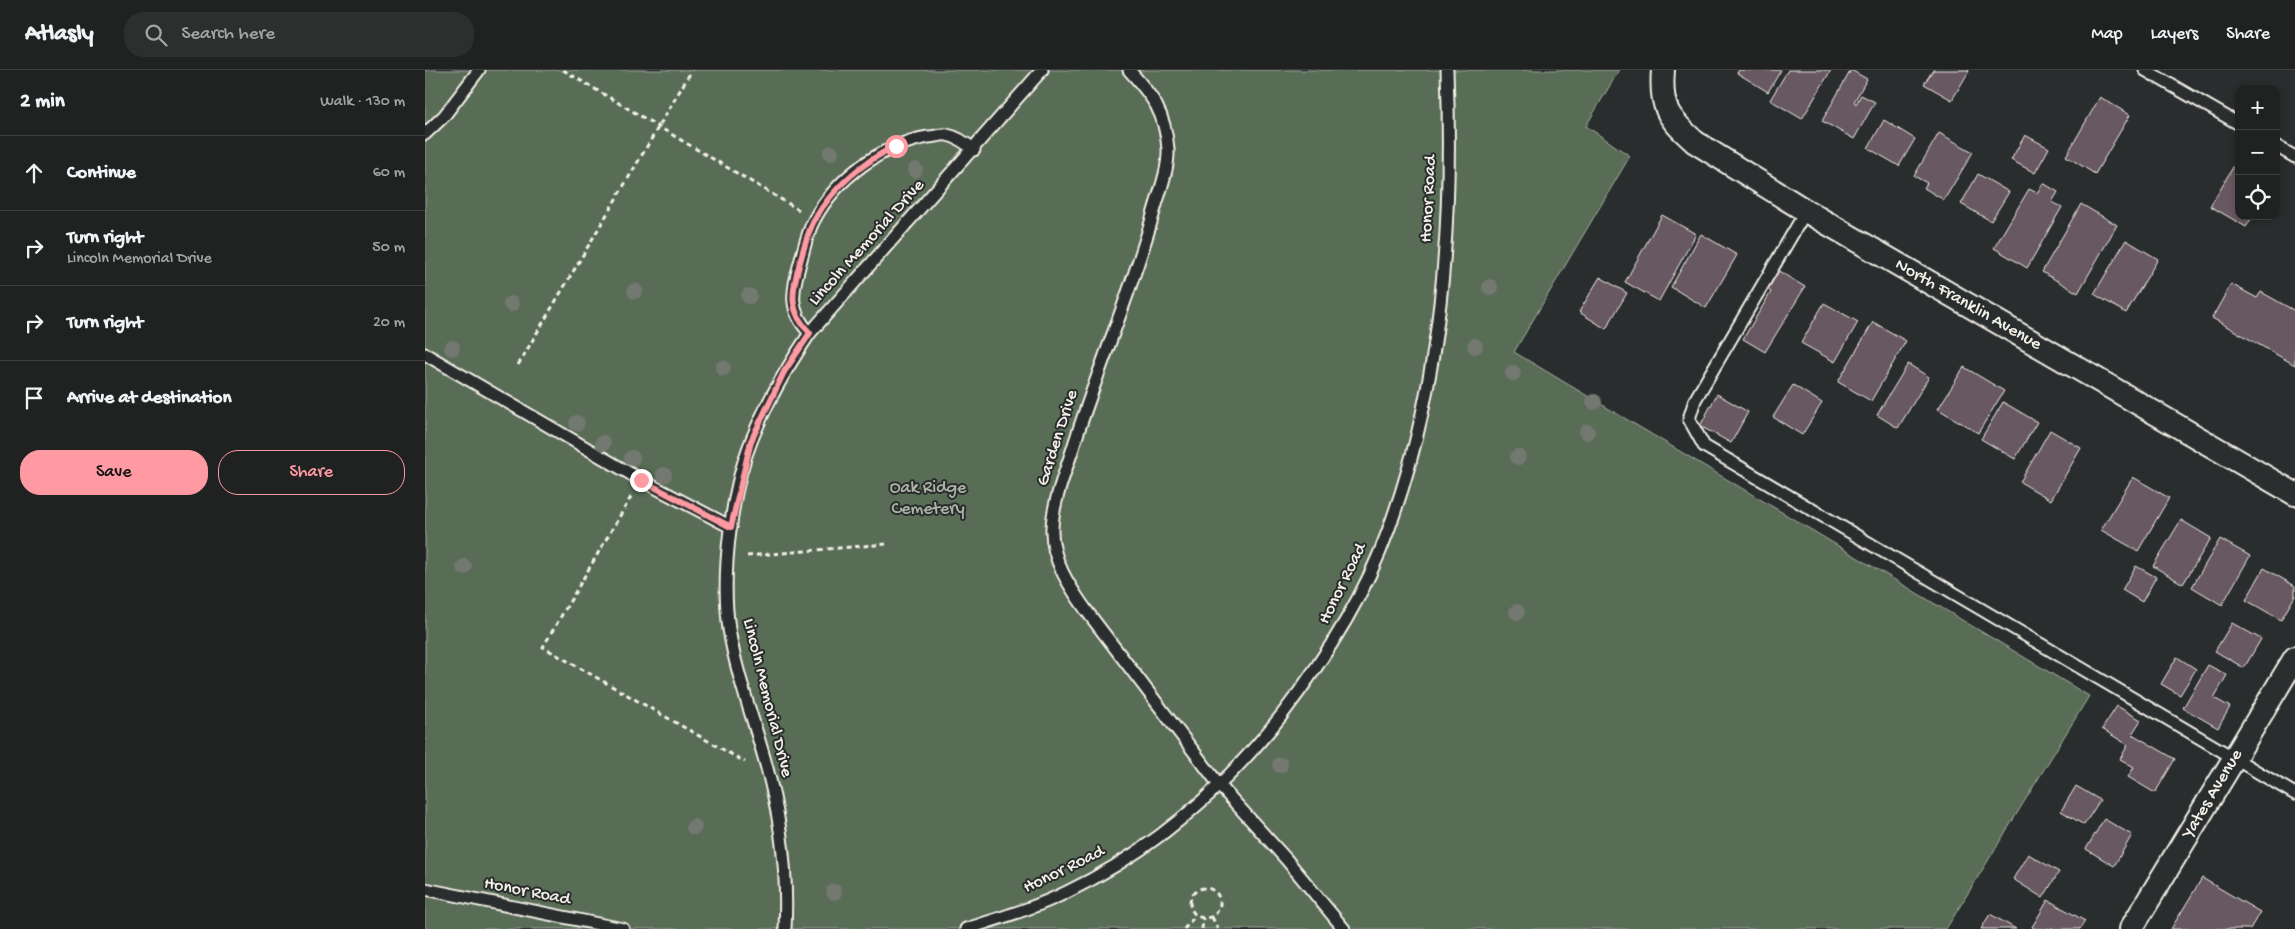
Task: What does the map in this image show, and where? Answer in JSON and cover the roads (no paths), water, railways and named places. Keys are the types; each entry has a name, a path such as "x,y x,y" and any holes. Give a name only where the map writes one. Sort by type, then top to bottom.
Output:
{"street":[{"name":"North Franklin Avenue","path":"1663,70 1661,93 1668,114 1695,142 1807,212 2295,494"},
{"name":"Yates Avenue","path":"2131,929 2295,658"}],"lane":[{"path":"425,134 444,116 479,70"},
{"name":"Lincoln Memorial Drive","path":"785,929 787,903 778,821 766,763 729,629 726,579 731,527 751,441 784,372 810,333 974,150 1042,70"},
{"name":"Garden Drive","path":"1129,70 1154,99 1163,120 1168,151 1148,231 1057,497 1052,528 1056,554 1065,580 1220,786 1286,858 1344,929"},
{"name":"Honor Road","path":"966,929 1013,914 1066,893 1110,869 1161,836 1220,786 1262,740 1304,686 1335,639 1363,588 1387,533 1419,426 1431,367 1446,232 1449,145 1447,70"},
{"path":"2145,70 2235,122"},
{"path":"810,333 798,322 793,303 794,282 814,219 830,198 853,173 877,154 896,146 946,135 961,140 974,150"},
{"path":"2280,148 2295,157"},
{"path":"1807,212 1695,400 1689,420 1704,446 2295,794"},
{"path":"425,354 641,480 731,527"},
{"name":"Honor Road","path":"425,889 623,929"}],"park label":[{"name":"Oak Ridge Cemetery","path":"928,498"}]}
